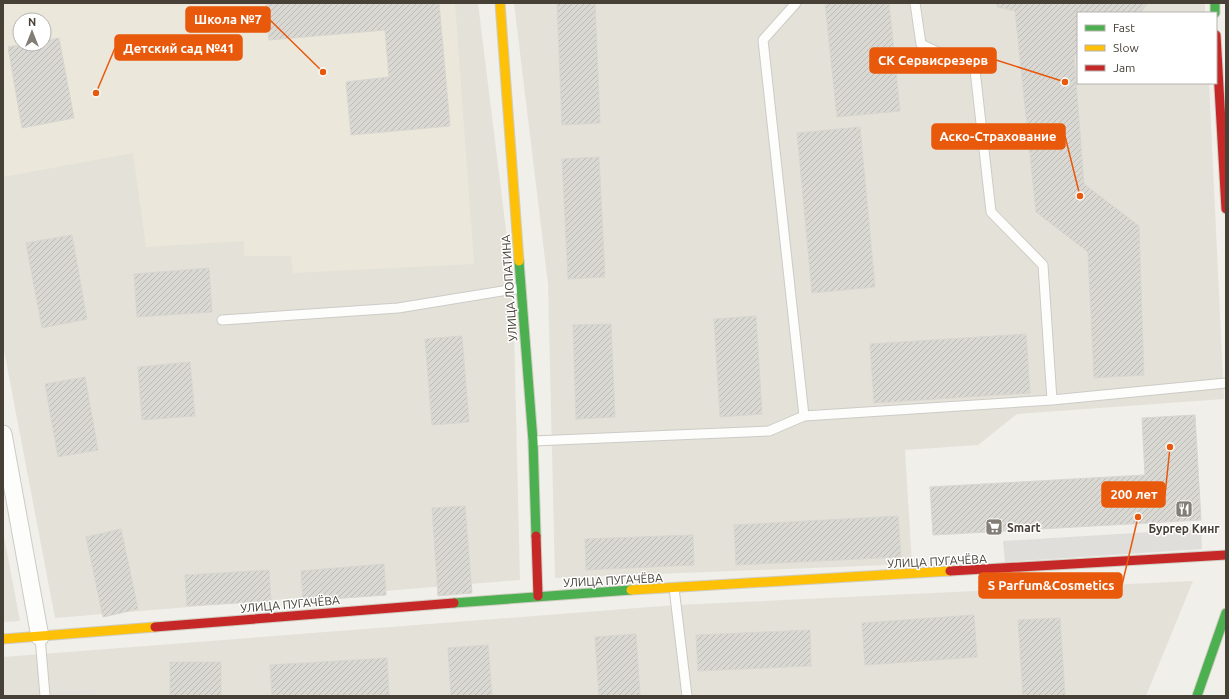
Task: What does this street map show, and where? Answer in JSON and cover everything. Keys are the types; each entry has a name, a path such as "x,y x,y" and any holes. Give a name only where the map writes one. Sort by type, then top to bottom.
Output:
{"street":[{"name":"УЛИЦА ЛОПАТИНА","path":"500,3 533,441 538,596"},
{"path":"1217,52 1226,209"},
{"path":"3,434 40,637"},
{"name":"УЛИЦА ПУГАЧЁВА","path":"3,639 538,596 1226,556"},
{"path":"1197,696 1226,613"}],"lane":[{"path":"796,3 763,40 804,416"},
{"path":"915,3 921,44 975,70 991,212 1043,265 1052,400"},
{"path":"222,320 398,308 521,288"},
{"path":"533,441 769,431 804,416 1052,400 1226,383"},
{"path":"674,588 687,696"},
{"path":"40,637 45,696"}],"shaded area":[{"path":"3,3 478,3 513,287 520,580 55,618 3,345"},
{"path":"3,3 455,3 474,264 293,273 291,256 244,256 244,241 146,247 133,153 3,177"},
{"path":"514,3 1205,3 1205,12 1077,12 1077,84 1209,84 1224,399 1017,414 978,445 905,450 912,564 555,578 548,284"},
{"path":"1201,529 1202,549 1005,562 1003,541"},
{"path":"3,531 20,621 3,622"},
{"path":"1193,581 1146,696 3,696 3,657 676,605"},
{"path":"96,689 97,696 6,696"}],"building":[{"path":"266,3 439,3 450,126 351,135 346,82 389,77 385,30 269,40"},
{"path":"557,3 595,3 600,123 562,125"},
{"path":"825,3 889,3 900,111 837,117"},
{"path":"997,3 1148,3 1141,12 1077,12 1077,53 1074,56 1084,184 1139,226 1144,375 1094,378 1088,252 1036,212 1015,11 997,7"},
{"path":"59,38 74,118 22,128 8,47 12,46 12,52 52,52 52,39"},
{"path":"860,127 875,287 812,293 797,133"},
{"path":"599,157 605,277 568,279 562,159"},
{"path":"72,235 87,319 42,328 26,243"},
{"path":"209,268 212,312 137,317 134,274"},
{"path":"756,316 762,414 720,417 714,319"},
{"path":"611,324 615,417 576,419 573,325"},
{"path":"1026,334 1030,393 874,403 870,344"},
{"path":"462,336 469,422 432,425 425,339"},
{"path":"190,362 195,416 142,420 138,367"},
{"path":"85,377 98,450 58,457 45,384"},
{"path":"1195,415 1201,520 933,535 930,487 1145,475 1142,418"},
{"path":"465,506 472,593 438,596 432,508"},
{"path":"898,516 901,557 736,565 734,525"},
{"path":"121,529 138,609 103,617 86,537"},
{"path":"693,535 694,565 586,570 585,539"},
{"path":"384,564 386,595 303,601 301,571"},
{"path":"269,570 271,601 187,606 185,575"},
{"path":"974,615 977,657 865,665 862,623"},
{"path":"1060,618 1065,696 1023,696 1018,620"},
{"path":"810,630 811,666 698,671 696,635"},
{"path":"636,634 640,696 599,696 595,637"},
{"path":"488,645 492,696 451,696 448,648"},
{"path":"387,658 389,695 272,696 270,665"},
{"path":"170,662 221,662 221,696 170,696"}],"traffic: fast":[{"path":"1215,3 1215,12"},
{"path":"519,261 533,441 536,536"},
{"path":"454,603 631,590"},
{"path":"1197,696 1226,613"}],"traffic: slow":[{"path":"500,3 519,261"},
{"path":"631,590 950,571"},
{"path":"3,639 155,627"}],"traffic: jam":[{"path":"1217,52 1226,209"},
{"path":"536,536 538,596"},
{"path":"950,571 1226,555"},
{"path":"155,627 454,603"}],"place":[{"name":"Школа №7","path":"323,72"},
{"name":"СК Сервисрезерв","path":"1065,82"},
{"name":"Детский сад №41","path":"96,93"},
{"name":"Аско-Страхование","path":"1080,196"},
{"name":"200 лет","path":"1170,447"},
{"name":"Бургер Кинг","path":"1184,509"},
{"name":"S Parfum&Cosmetics","path":"1138,517"},
{"name":"Smart","path":"994,527"}]}
